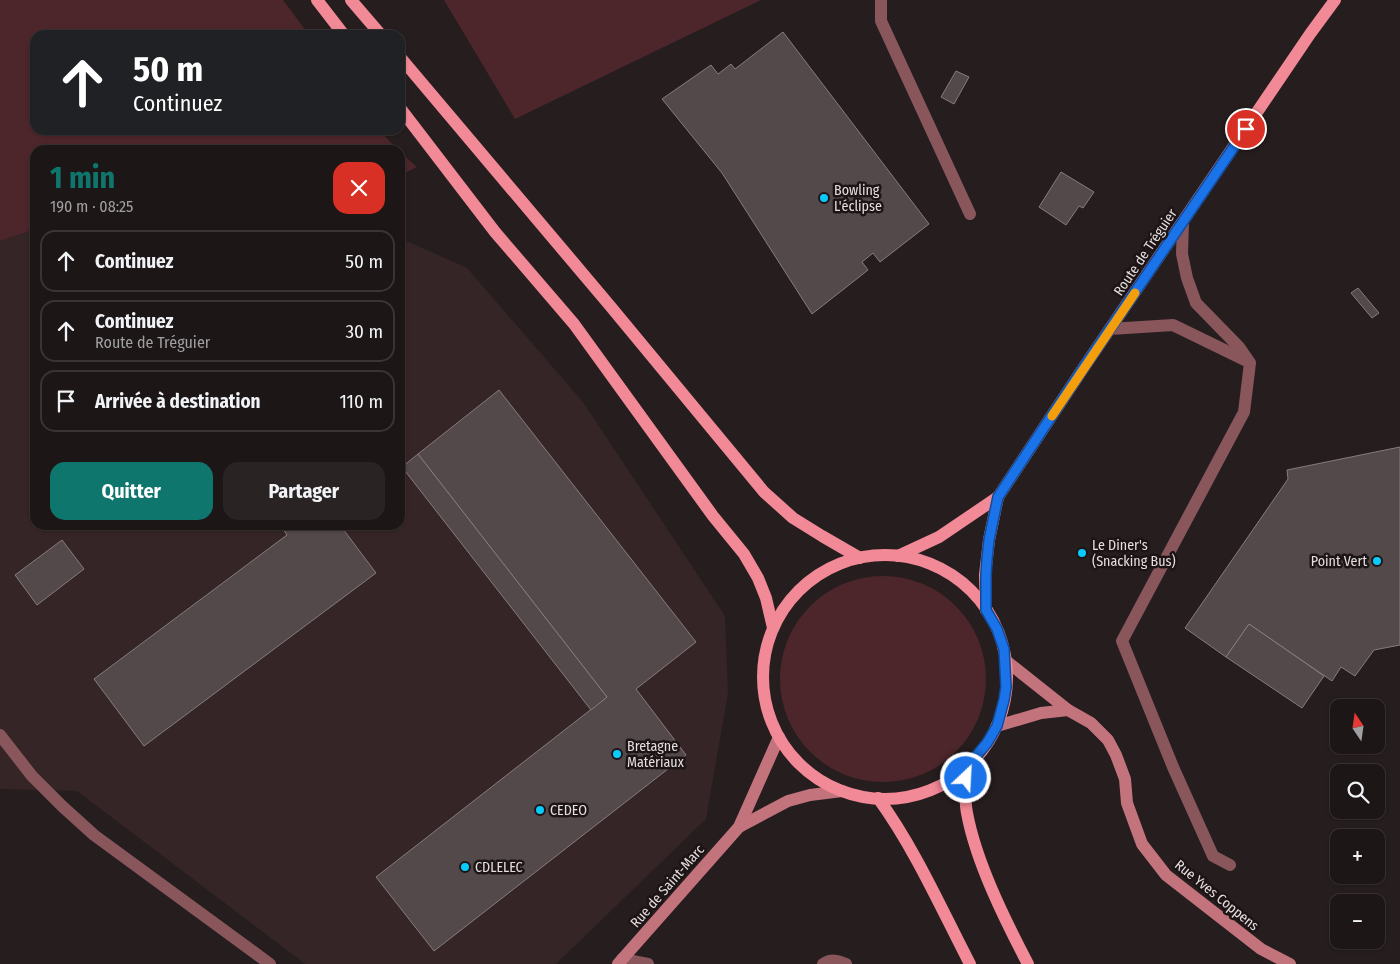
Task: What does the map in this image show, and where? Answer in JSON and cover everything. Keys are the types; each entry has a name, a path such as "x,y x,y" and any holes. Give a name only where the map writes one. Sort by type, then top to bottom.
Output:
{"main road":[{"path":"317,0 340,30"},
{"path":"351,0 377,30"},
{"name":"Route de Tréguier","path":"998,497 1310,34 1335,0"},
{"path":"405,63 611,306 764,492 793,518 860,558"},
{"path":"405,115 495,232 574,324 713,516 744,554 758,578 766,598 773,628"},
{"path":"898,556 939,537 998,497"},
{"path":"986,610 986,567 989,540 998,497"},
{"path":"879,555 898,556 921,561 943,570 967,587 986,610 1000,639 1005,660 1006,687 1003,706 997,726 987,743 967,767 956,775 932,789 906,797 878,798 854,795 823,782 806,770 778,738 769,717 763,683 766,650 773,628 791,599 808,582 827,570 860,558 879,555"},
{"path":"967,767 967,812 974,844 989,881 1028,964"},
{"path":"878,798 907,843 970,964"}],"street":[{"path":"881,0 881,21 970,214"},
{"path":"1183,223 1182,254 1187,278 1196,303 1250,362 1244,412 1122,642 1173,767 1213,856 1230,865"},
{"path":"1110,329 1173,325 1250,362"},
{"name":"Rue Yves Coppens","path":"1005,660 1068,710 1091,723 1108,740 1116,755 1124,779 1127,803 1142,844 1166,875 1261,949 1290,964"},
{"path":"997,726 1041,713 1068,710"},
{"path":"0,735 32,776 94,835 270,964"},
{"name":"Rue de Saint-Marc","path":"620,962 738,827 778,738"},
{"name":"Rue de Saint-Marc","path":"738,827 788,801 810,794 842,791"},
{"path":"823,964 829,960 846,964"},
{"path":"620,962 648,964"}],"shaded area":[{"path":"0,0 283,0 305,30 30,30 30,135 384,135 393,145 30,145 30,231 0,241"},
{"path":"444,0 761,0 515,119"},
{"path":"405,156 417,167 405,173"},
{"name":"Bretagne Matériaux","path":"30,231 30,530 405,530 405,240 467,268 583,402 725,616 728,693 706,819 556,964 305,964 77,791 0,789 0,241"},
{"path":"873,576 893,576 913,580 932,588 956,606 974,630 982,649 986,679 982,709 974,728 956,752 932,770 913,778 893,782 873,782 853,778 834,770 818,759 803,744 792,728 784,709 780,689 780,669 784,649 792,630 803,614 818,599 834,588 853,580"}],"building":[{"name":"Bowling L'éclipse","path":"783,32 929,224 880,262 873,253 862,262 868,270 812,314 722,173 662,99 711,65 718,74 731,64 735,69"},
{"path":"956,71 969,77 954,104 941,97"},
{"path":"1061,172 1094,192 1083,208 1079,206 1066,225 1039,207"},
{"path":"1358,288 1379,313 1372,318 1351,293"},
{"path":"499,390 696,642 636,689 686,755 434,951 376,877 607,697 418,454"},
{"path":"1400,447 1400,645 1374,650 1355,676 1341,667 1332,681 1249,624 1226,657 1185,628 1288,479 1287,470"},
{"path":"418,454 607,697 591,710 405,471 405,465"},
{"path":"284,530 344,530 376,573 144,746 94,679 287,535"},
{"path":"62,540 84,569 37,605 15,575"},
{"path":"1249,624 1324,676 1302,708 1226,657"}],"slow traffic":[{"path":"1052,416 1135,293"}],"place":[{"name":"Bowling L'éclipse","path":"824,198"},
{"name":"Le Diner's (Snacking Bus)","path":"1082,553"},
{"name":"Point Vert","path":"1377,561"},
{"name":"Bretagne Matériaux","path":"617,754"},
{"name":"CEDEO","path":"540,810"},
{"name":"CDLELEC","path":"465,867"}],"route":[{"path":"966,778 967,767 987,743 997,726 1006,687 1004,649 997,629 986,610 989,540 998,497 1246,129"}]}
